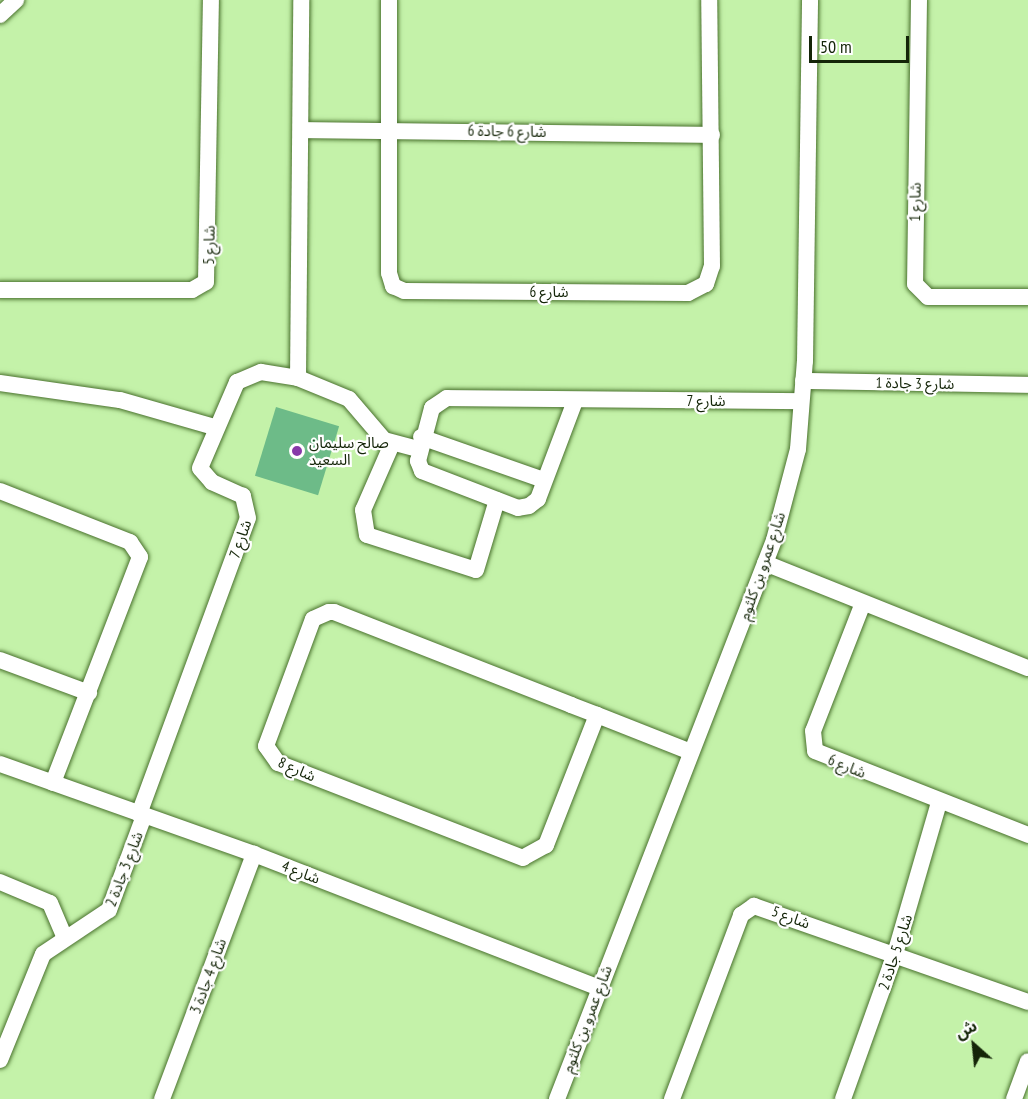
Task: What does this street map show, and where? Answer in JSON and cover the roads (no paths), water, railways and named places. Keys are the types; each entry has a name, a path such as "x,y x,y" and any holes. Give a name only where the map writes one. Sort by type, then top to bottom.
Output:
{"street":[{"path":"0,15 16,0"},
{"name":"شارع 5","path":"0,290 192,290 206,282 211,0"},
{"path":"298,378 303,130 301,0"},
{"name":"شارع 6","path":"389,0 387,129 389,273 393,286 404,291 694,291 709,279 712,266 709,0"},
{"name":"شارع عمرو بن كلثوم","path":"557,1099 765,563 798,449 803,381 810,0"},
{"name":"شارع 1","path":"919,0 915,284 928,297 1028,297"},
{"name":"شارع 6 جادة 6","path":"303,130 387,129 711,135"},
{"name":"شارع 7","path":"142,815 248,518 243,496 207,479 200,468 214,427 237,382 261,372 298,378 349,399 392,444"},
{"name":"شارع 3 جادة 1","path":"803,381 1028,385"},
{"path":"0,383 120,400 214,427"},
{"name":"شارع 7","path":"419,443 432,408 447,398 575,401 801,401"},
{"path":"419,443 422,471 518,508 529,506 538,499 575,401"},
{"path":"497,500 477,570 368,535 363,510 392,444 419,443 544,480"},
{"path":"0,491 130,542 138,551 139,569 52,783"},
{"path":"765,563 1028,668"},
{"name":"شارع 6","path":"863,603 813,731 812,745 822,757 1028,835"},
{"name":"شارع 8","path":"597,715 546,845 523,858 278,763 266,746 313,619 323,612 597,715 691,752"},
{"path":"0,660 89,693"},
{"name":"شارع 4","path":"0,764 254,854 599,988"},
{"name":"شارع 5 جادة 2","path":"843,1099 895,954 939,803"},
{"name":"شارع 3 جادة 2","path":"0,1060 36,963 65,938 109,910 142,815"},
{"name":"شارع 4 جادة 3","path":"162,1099 254,854"},
{"path":"0,882 51,903 65,938"},
{"name":"شارع 5","path":"672,1099 741,915 749,907 761,906 1028,1002"},
{"path":"1014,1099 1028,1060"}],"place":[{"name":"صالح سليمان السعيد","path":"297,451"}]}
